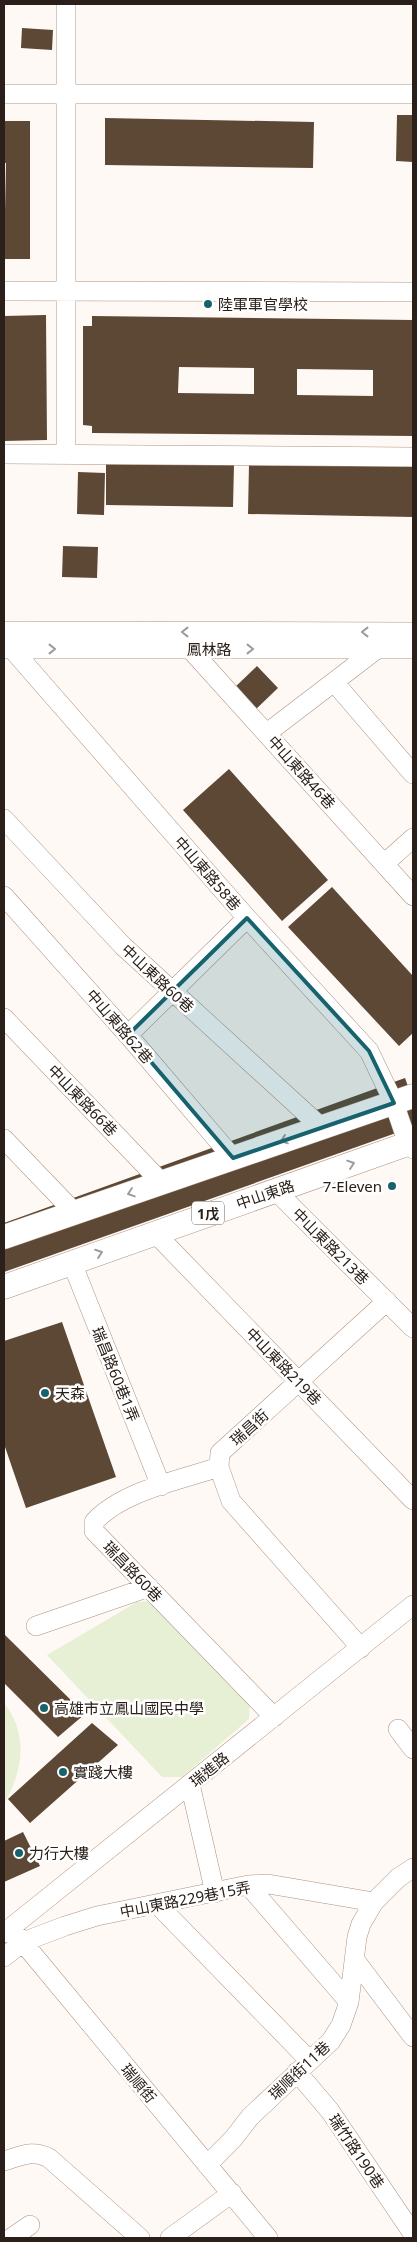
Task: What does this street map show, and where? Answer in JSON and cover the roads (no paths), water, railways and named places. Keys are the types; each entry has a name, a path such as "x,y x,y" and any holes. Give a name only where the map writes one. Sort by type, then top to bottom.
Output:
{"main road":[{"path":"4,1237 404,1100"},
{"name":"中山東路","path":"4,1287 154,1232 411,1145"}],"street":[{"path":"66,4 66,454"},
{"path":"4,94 413,94"},
{"path":"4,291 413,292"},
{"path":"4,454 413,457"},
{"name":"鳳林路","path":"4,631 413,632"},
{"name":"鳳林路","path":"8,649 407,649"},
{"name":"中山東路58巷","path":"8,649 368,1051 381,1072 404,1100 411,1145"},
{"name":"中山東路46巷","path":"190,649 413,896"},
{"path":"267,733 377,649"},
{"path":"407,649 413,664"},
{"path":"334,682 413,774"},
{"name":"中山東路60巷","path":"4,819 124,946 321,1127"},
{"path":"384,864 413,838"},
{"name":"中山東路62巷","path":"4,896 128,1035 233,1158"},
{"path":"128,1035 247,918"},
{"name":"中山東路66巷","path":"4,1018 161,1182"},
{"path":"4,1139 74,1212"},
{"name":"中山東路213巷","path":"275,1190 387,1301"},
{"name":"中山東路219巷","path":"154,1232 413,1500"},
{"name":"瑞昌路60巷1弄","path":"72,1263 160,1486"},
{"path":"387,1301 413,1328"},
{"name":"瑞昌街","path":"219,1467 220,1453 387,1301"},
{"path":"219,1467 231,1501 361,1648"},
{"name":"瑞昌路60巷","path":"219,1467 132,1495 99,1516 94,1522 94,1531 274,1717"},
{"path":"36,1626 149,1588"},
{"name":"瑞進路","path":"12,1934 190,1784 413,1605"},
{"path":"398,1729 413,1749"},
{"path":"190,1784 215,1893"},
{"name":"瑞順街11巷","path":"207,2165 233,2139 250,2117 330,2041 341,2025 349,2002 356,1960 357,1937 361,1924 374,1902 398,1878 413,1868"},
{"name":"中山東路229巷15弄","path":"4,1957 12,1934 248,1885 268,1884 374,1902"},
{"path":"248,1885 349,2002"},
{"name":"瑞竹路190巷","path":"158,1905 303,2066 330,2111 413,2234"},
{"name":"瑞順街","path":"12,1934 268,2238"},
{"path":"356,1960 413,2036"},
{"path":"4,2161 31,2152 40,2153 49,2158 140,2238"},
{"path":"170,2238 232,2193"},
{"path":"11,2238 30,2225"}],"place":[{"name":"陸軍軍官學校","path":"208,304"},
{"name":"7-Eleven","path":"392,1186"},
{"name":"天森","path":"45,1393"},
{"name":"高雄市立鳳山國民中學","path":"44,1708"},
{"name":"實踐大樓","path":"63,1772"},
{"name":"力行大樓","path":"19,1853"}]}
